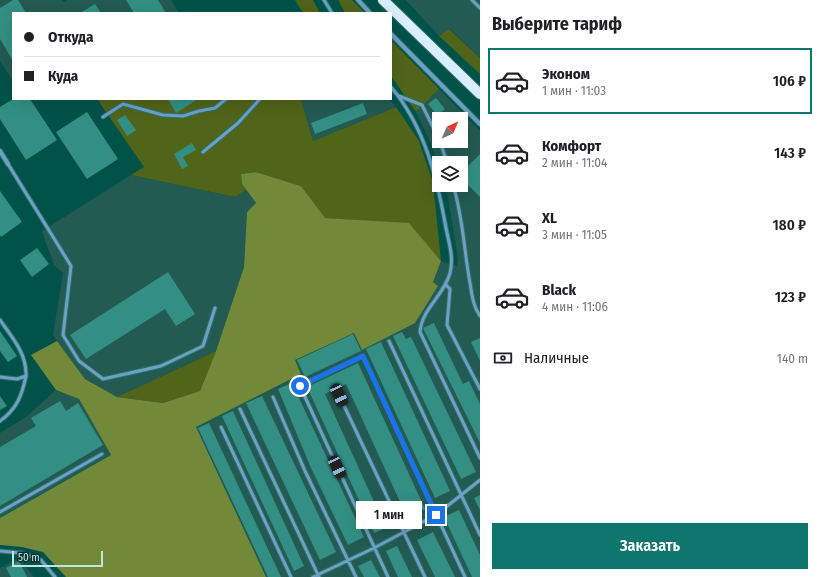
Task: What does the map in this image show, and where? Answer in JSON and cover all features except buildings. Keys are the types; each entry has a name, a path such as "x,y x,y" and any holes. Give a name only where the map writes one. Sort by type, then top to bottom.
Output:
{"main road":[{"path":"382,0 480,94"}],"street":[{"path":"358,0 369,12"},
{"path":"392,35 480,124"},
{"path":"0,151 8,164"}],"lane":[{"path":"324,0 331,12"},
{"path":"472,0 480,8"},
{"path":"392,88 399,96 423,138 437,181 452,259 446,285 426,312 420,324 420,332 480,458"},
{"path":"399,96 422,105 432,126"},
{"path":"103,117 123,104 163,115 183,116 199,110 215,108 225,100"},
{"path":"203,152 238,122 259,100"},
{"path":"8,164 71,266 63,335 79,361 103,379 161,366 203,346 215,308"},
{"path":"456,192 466,264 475,309 480,316"},
{"path":"446,285 450,289 447,325 480,389"},
{"path":"0,320 22,353 26,367 26,376 22,396 15,408 0,421"},
{"path":"389,341 480,534"},
{"path":"388,577 300,386 363,356 465,577"},
{"path":"0,377 17,380 26,376"},
{"path":"339,395 425,577"},
{"path":"273,397 305,471 356,577"},
{"path":"240,409 318,576"},
{"path":"221,427 291,577"},
{"path":"0,512 102,454"},
{"path":"313,577 318,576 374,548 436,515 480,480"},
{"path":"0,551 22,553 41,560 55,577"}],"shaded area":[{"path":"0,0 62,0 64,2 68,0 171,0 178,12 12,12 12,79 0,61"},
{"path":"406,0 480,0 480,58 450,29 439,36"},
{"path":"439,89 461,112 432,112 432,147 416,112"},
{"path":"301,100 390,100 396,107 313,141"},
{"path":"468,119 480,131 480,577 266,577 196,427 301,374 295,360 354,333 362,349 438,286 433,282 441,261 457,266 458,259 446,192 468,192 468,156 435,156 432,148 468,148"},
{"path":"131,175 235,197 246,190 256,203 247,212 244,267 216,351 117,397 85,379 53,335 63,273 54,265 42,231"},
{"path":"56,390 79,399 111,455 0,518 0,433 26,417"},
{"path":"19,558 34,577 0,577 0,568"}],"green space":[{"path":"295,0 313,0 319,12 302,12"},
{"path":"338,0 352,0 364,12 344,12"},
{"path":"449,29 480,58 480,74 439,36"},
{"path":"392,41 439,89 416,112 392,77"},
{"path":"98,100 301,100 313,141 396,107 419,141 432,179 432,192 434,192 441,261 409,224 324,218 301,186 256,172 241,174 242,184 246,190 235,197 131,175 144,167"},
{"path":"256,172 301,186 325,218 409,223 441,261 433,282 438,286 415,323 362,350 354,333 295,360 301,374 196,427 266,577 66,577 43,552 22,547 0,545 0,518 111,455 79,399 56,390 31,355 57,341 85,379 117,397 163,403 200,391 216,351 244,267 247,212 256,203 242,184 241,174"},
{"path":"216,351 200,391 163,403 117,397"}],"route":[{"path":"300,386 363,356 436,515"}]}
